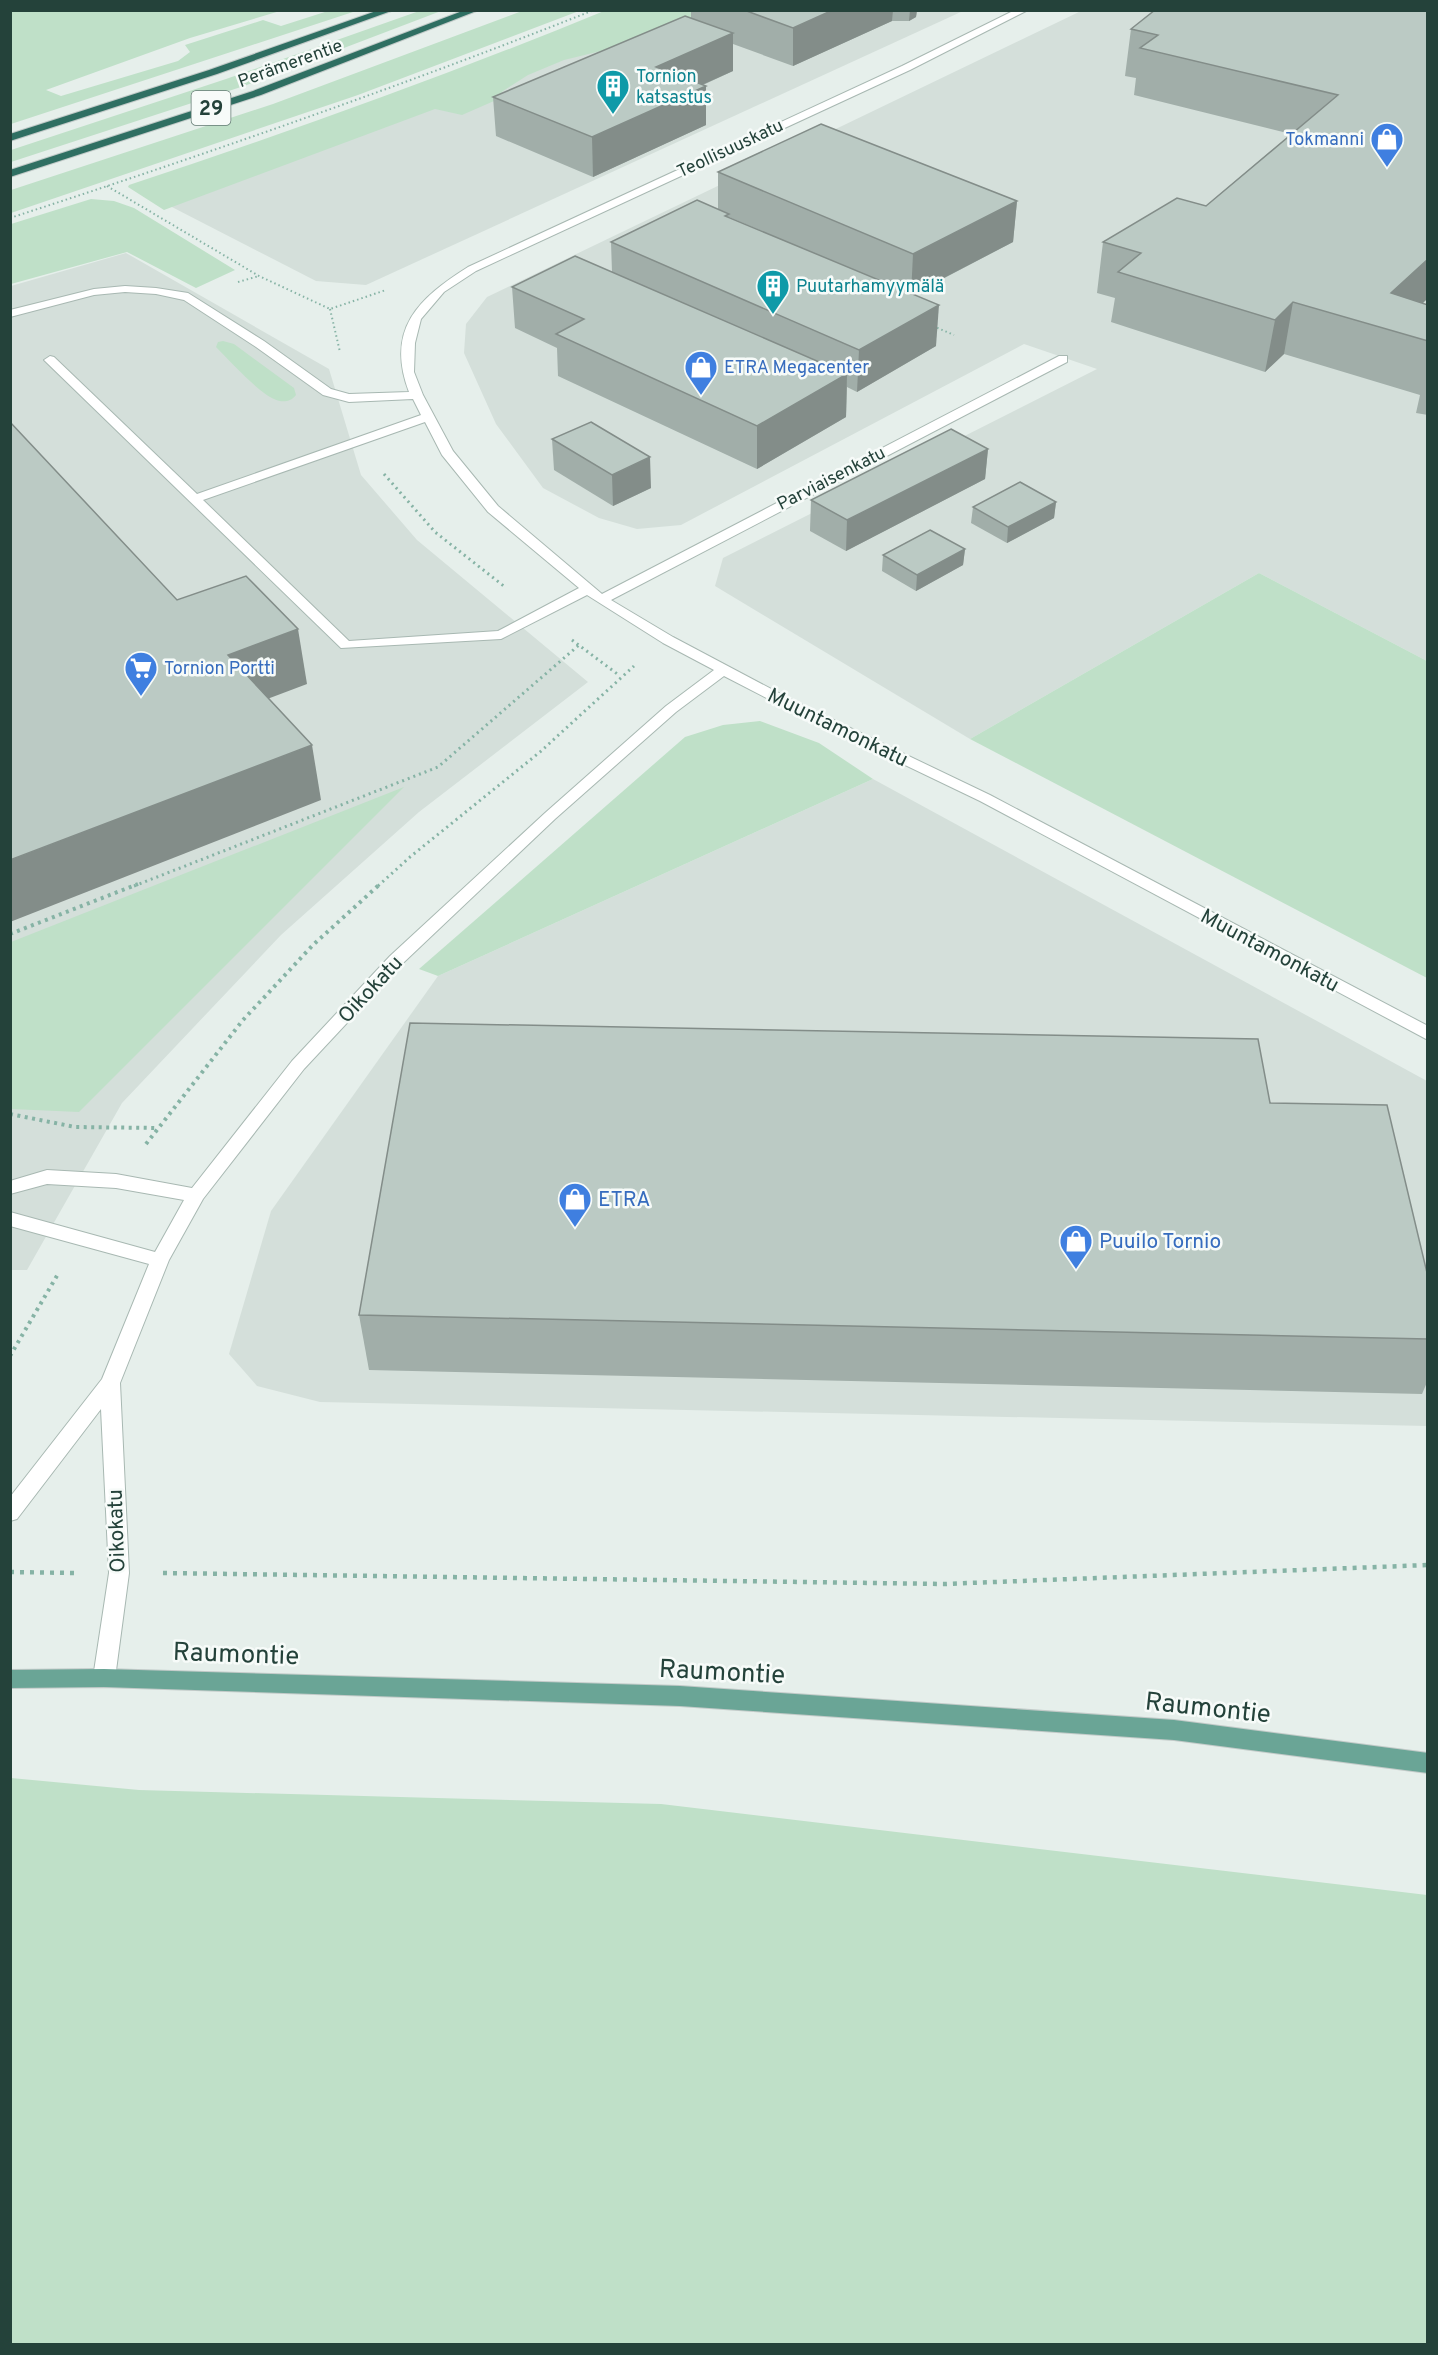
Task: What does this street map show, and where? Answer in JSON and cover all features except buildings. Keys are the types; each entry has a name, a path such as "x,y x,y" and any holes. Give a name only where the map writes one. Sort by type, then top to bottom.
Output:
{"highway":[{"name":"Perämerentie","path":"10,138 213,72 390,10"},
{"name":"Perämerentie","path":"10,174 257,93 475,10"}],"main road":[{"name":"Raumontie","path":"11,1680 104,1678 680,1696 1174,1730 1428,1763"}],"street":[{"name":"Teollisuuskatu","path":"440,290 472,269 906,68 1024,10"},
{"path":"10,314 94,292 146,290 188,297 260,344 327,392 349,398 417,395"},
{"name":"Muuntamonkatu","path":"440,290 415,318 409,344 408,372 426,417 447,452 493,509 601,600 668,640 984,798 1428,1034"},
{"name":"Parviaisenkatu","path":"601,600 636,579 1063,359"},
{"path":"50,360 346,645 501,635 589,588"},
{"path":"195,500 426,417"},
{"name":"Oikokatu","path":"10,1513 110,1383 160,1260 196,1195 298,1065 396,960 550,816 671,709 724,669"},
{"path":"10,1188 47,1177 116,1181 196,1195"},
{"path":"10,1219 160,1260"},
{"name":"Oikokatu","path":"104,1678 119,1573 110,1383"}],"path":[{"path":"107,186 259,276 330,309"},
{"path":"923,322 954,335"},
{"path":"116,1181 243,1020 313,945 410,857 540,752 620,676 668,640"},
{"path":"10,934 438,767 579,645"},
{"path":"10,1114 75,1127 159,1128"},
{"path":"10,1356 79,1238"},
{"path":"196,1573 944,1584 1428,1565"}],"shaded area":[{"path":"640,11 963,11 366,285 316,281 168,205"},
{"path":"1081,11 1427,11 1427,661 1259,573 970,739 715,586 723,558 1097,369 1024,344 681,525 637,529 599,518 543,488 496,424 464,353 466,324 487,297"},
{"path":"126,253 329,369 361,475 417,540 588,682 419,812 281,935 122,1103 27,1270 11,1270 11,286"},
{"path":"873,779 1427,1081 1427,1426 320,1402 257,1386 229,1354 271,1211 438,976"}],"green space":[{"path":"422,10 441,11 244,86 11,162 11,150 226,79"},
{"path":"10,11 280,11 190,38 46,90 61,96 178,61 190,52 185,45 263,20 281,26 328,11 356,11 11,124"},
{"path":"522,11 579,11 358,95 11,213 11,190 273,104"},
{"path":"604,11 711,11 601,51 564,60 528,75 503,91 494,101 462,115 435,109 164,210 128,187 427,80"},
{"path":"91,199 114,201 134,208 235,270 196,288 127,252 11,284 11,224"},
{"path":"218,342 234,344 294,388 296,395 292,399 283,401 260,390 216,347"},
{"path":"1259,573 1427,661 1427,978 970,739"},
{"path":"760,721 819,743 873,779 438,976 419,969 685,737 723,725"},
{"path":"404,787 79,1112 11,1109 11,942"},
{"path":"11,1778 139,1790 661,1804 1427,1895 1427,2344 11,2344"}],"place":[{"name":"Tornion katsastus","path":"613,115"},
{"name":"Tokmanni","path":"1387,168"},
{"name":"Puutarhamyymälä","path":"773,315"},
{"name":"ETRA Megacenter","path":"701,396"},
{"name":"Tornion Portti","path":"141,697"},
{"name":"ETRA","path":"575,1228"},
{"name":"Puuilo Tornio","path":"1076,1270"}]}
